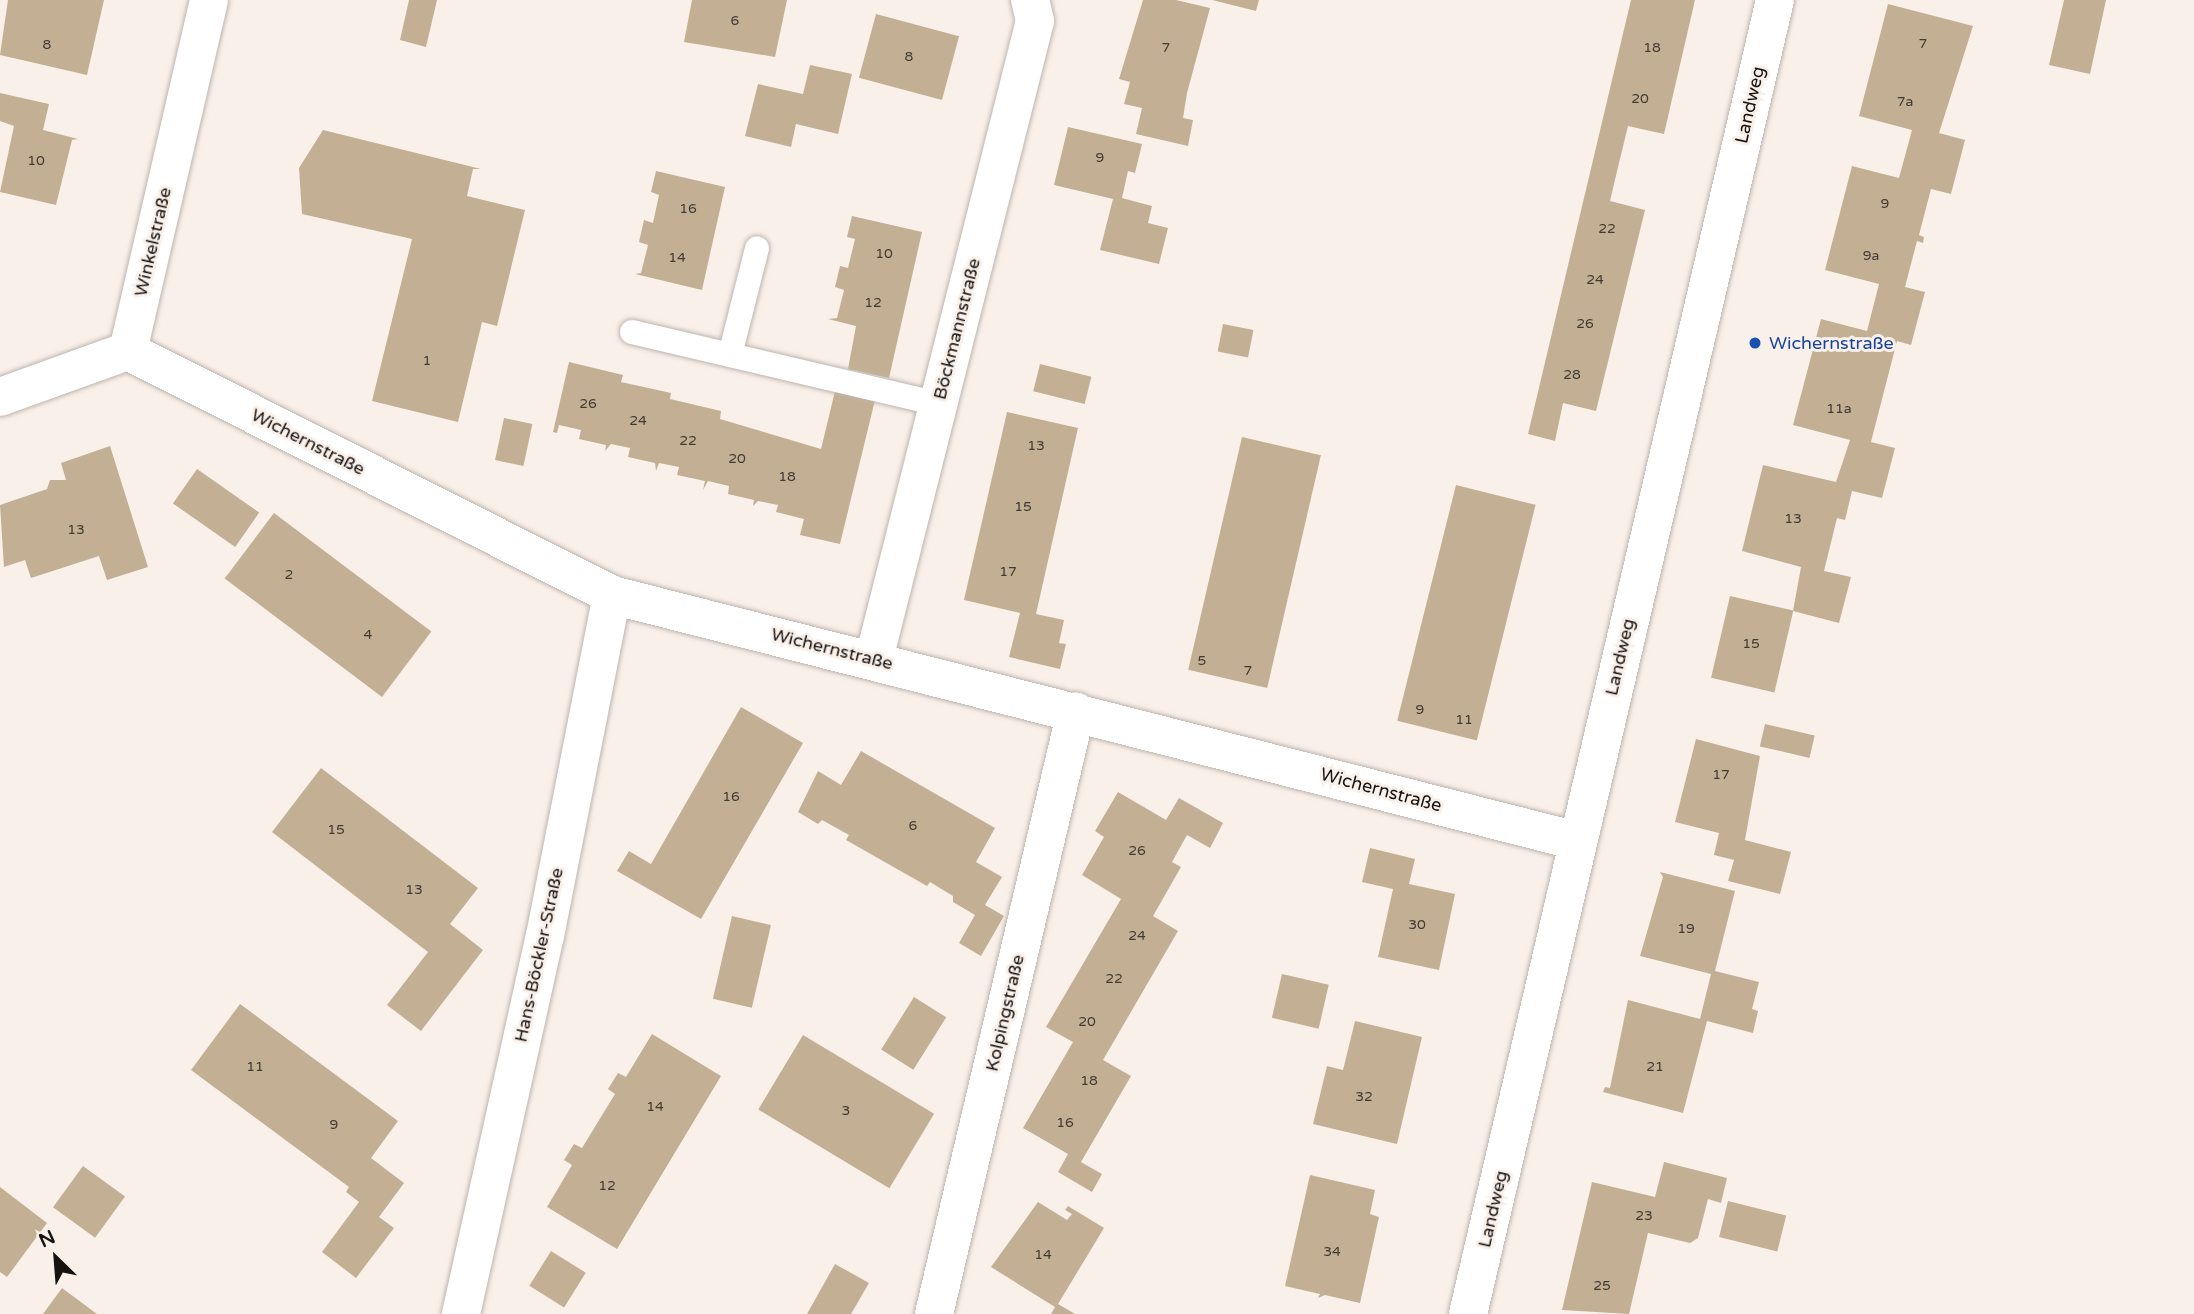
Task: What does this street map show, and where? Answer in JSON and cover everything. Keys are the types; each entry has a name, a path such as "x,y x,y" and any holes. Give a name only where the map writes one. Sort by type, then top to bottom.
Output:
{"street":[{"name":"Winkelstraße","path":"128,351 209,0"},
{"name":"Böckmannstraße","path":"874,659 1035,21 1030,0"},
{"name":"Landweg","path":"1468,1314 1775,0"},
{"path":"0,397 128,351"},
{"name":"Wichernstraße","path":"128,351 612,595 874,659 1577,841"},
{"name":"Hans-Böckler-Straße","path":"461,1314 545,936 612,595"},
{"name":"Kolpingstraße","path":"934,1314 1076,711"}],"lane":[{"path":"730,355 757,248"},
{"path":"632,332 938,404"}],"building":[{"path":"8,0 104,0 87,75 0,55"},
{"path":"409,0 437,0 426,47 400,40"},
{"path":"692,0 787,0 775,57 684,42"},
{"path":"1143,0 1176,0 1210,8 1183,118 1193,120 1188,146 1136,134 1142,108 1124,104 1130,82 1119,79"},
{"path":"1212,0 1259,0 1256,11"},
{"path":"1631,0 1695,0 1664,134 1628,126 1619,163 1610,201 1645,210 1596,411 1563,403 1555,441 1528,434"},
{"path":"2064,0 2106,0 2090,74 2049,65"},
{"path":"1888,4 1973,26 1939,133 1965,140 1951,194 1931,189 1919,235 1924,237 1923,243 1917,241 1905,287 1925,292 1911,345 1897,341 1871,442 1895,448 1882,498 1852,491 1845,520 1837,518 1824,571 1851,577 1839,623 1793,611 1801,567 1742,551 1763,465 1836,482 1850,440 1793,425 1821,319 1867,331 1879,284 1825,270 1852,166 1899,178 1912,130 1859,116"},
{"path":"876,14 959,36 942,100 859,78"},
{"path":"810,65 852,74 838,134 796,124 791,147 745,136 758,84 803,94"},
{"path":"0,93 49,104 43,130 78,139 72,140 56,205 0,192 14,126 0,121"},
{"path":"1068,127 1142,144 1135,173 1128,171 1122,198 1152,206 1148,223 1168,228 1159,264 1100,250 1113,199 1054,185"},
{"path":"323,130 481,169 473,169 467,196 525,210 497,326 482,322 458,422 372,401 412,239 302,214 299,168"},
{"path":"656,171 725,187 702,290 635,274 641,273 648,245 639,242 644,220 653,223 659,195 651,192"},
{"path":"852,216 922,232 889,378 848,369 856,326 828,319 837,318 844,290 835,287 840,266 848,268 855,239 847,237"},
{"path":"1223,324 1253,330 1248,357 1218,351"},
{"path":"569,362 623,375 621,382 671,393 670,399 721,411 720,419 821,449 836,387 876,396 840,544 800,535 804,519 776,512 778,505 758,501 753,506 754,500 728,494 729,486 708,481 703,490 705,481 677,475 679,467 659,463 656,471 655,463 628,457 630,448 611,444 605,451 606,445 579,439 581,430 559,425 557,433 553,432"},
{"path":"1040,364 1091,377 1085,404 1033,391"},
{"path":"1007,412 1078,428 1036,614 1064,620 1059,643 1066,644 1060,669 1009,657 1020,613 964,600"},
{"path":"504,418 532,424 523,466 495,460"},
{"path":"1242,437 1321,455 1267,688 1188,670"},
{"path":"110,446 148,567 107,580 99,556 31,578 25,560 4,567 0,505 47,489 50,480 66,480 61,463"},
{"path":"197,469 259,513 235,547 173,503"},
{"path":"1456,485 1536,505 1477,741 1397,721"},
{"path":"274,513 431,632 382,697 225,578"},
{"path":"1730,596 1793,611 1774,692 1711,678"},
{"path":"741,707 803,743 701,919 617,871 629,851 651,864"},
{"path":"1765,724 1815,735 1810,758 1760,746"},
{"path":"1696,739 1760,756 1745,840 1791,852 1780,894 1728,881 1734,860 1714,855 1719,833 1675,822"},
{"path":"861,751 995,828 976,862 1002,877 985,905 1004,916 981,956 959,943 975,915 953,902 953,896 930,882 927,886 846,840 849,835 822,820 818,824 798,812 818,771 841,785"},
{"path":"321,768 478,888 450,924 483,950 421,1031 387,1005 428,952 272,832"},
{"path":"1118,792 1166,820 1179,798 1223,823 1210,848 1187,835 1172,862 1181,867 1153,916 1178,931 1103,1060 1131,1076 1081,1162 1102,1174 1092,1192 1058,1172 1068,1154 1023,1128 1073,1042 1046,1027 1121,899 1082,875 1104,837 1095,831"},
{"path":"1370,848 1415,859 1409,884 1455,894 1439,970 1378,957 1393,889 1362,882"},
{"path":"1660,872 1735,891 1715,971 1759,982 1752,1009 1758,1011 1753,1033 1707,1021 1683,1113 1603,1092 1605,1087 1610,1088 1628,1000 1700,1019 1711,974 1640,956 1663,877"},
{"path":"732,916 771,925 752,1008 713,999"},
{"path":"1282,974 1329,985 1319,1029 1272,1018"},
{"path":"914,997 946,1017 913,1070 881,1050"},
{"path":"240,1004 398,1121 371,1158 404,1183 379,1217 394,1228 356,1278 322,1252 359,1202 346,1192 349,1187 191,1070"},
{"path":"1355,1021 1422,1037 1397,1144 1313,1124 1327,1066 1343,1070"},
{"path":"652,1034 721,1076 617,1249 547,1207 572,1165 564,1160 574,1144 582,1148 615,1094 608,1089 618,1073 626,1077"},
{"path":"803,1035 934,1114 889,1188 758,1110"},
{"path":"1664,1162 1727,1178 1721,1203 1708,1199 1698,1238 1690,1243 1648,1233 1629,1314 1562,1310 1592,1182 1655,1197"},
{"path":"83,1166 125,1197 95,1238 53,1207"},
{"path":"1310,1175 1375,1190 1370,1214 1379,1217 1360,1303 1325,1295 1318,1298 1320,1294 1285,1286"},
{"path":"0,1187 47,1223 7,1277 0,1272"},
{"path":"1728,1201 1786,1216 1777,1251 1719,1237"},
{"path":"1038,1202 1067,1220 1072,1214 1065,1210 1068,1206 1104,1228 1058,1304 1075,1314 1051,1314 1055,1307 991,1267"},
{"path":"551,1251 586,1273 564,1307 529,1286"},
{"path":"835,1264 869,1283 851,1314 807,1314"},
{"path":"62,1288 97,1314 43,1314"}],"place":[{"name":"Wichernstraße","path":"1755,343"}]}
